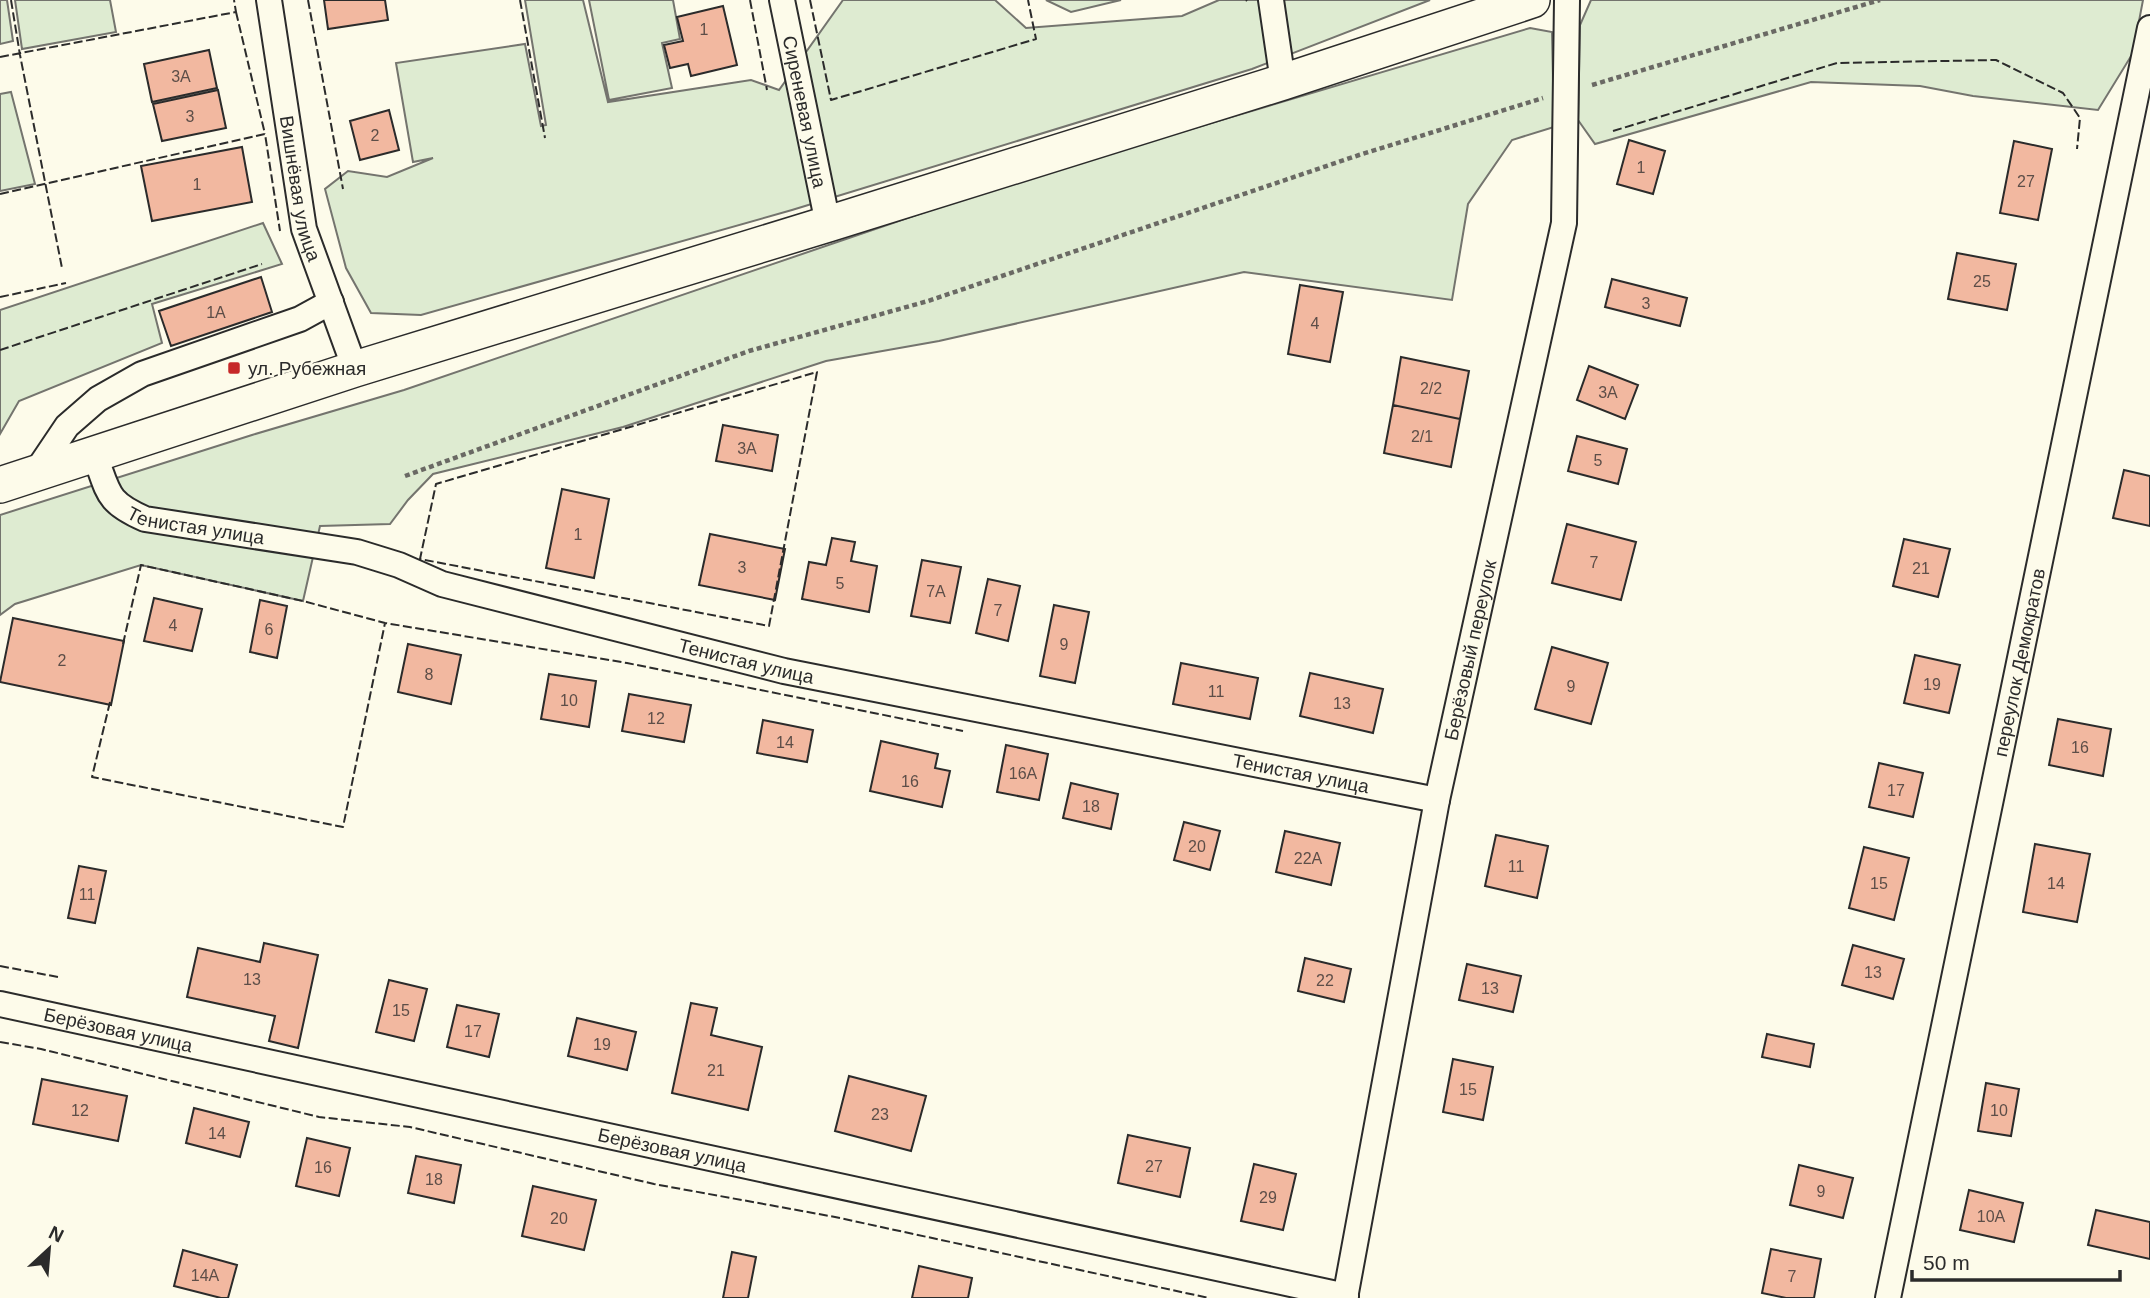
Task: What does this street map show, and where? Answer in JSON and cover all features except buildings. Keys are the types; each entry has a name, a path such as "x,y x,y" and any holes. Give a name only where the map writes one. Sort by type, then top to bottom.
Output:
{"street":[{"name":"Вишнёвая улица","path":"269,0 304,229 355,369"},
{"name":"Сиреневая улица","path":"782,0 828,224"},
{"path":"1271,0 1283,82"},
{"path":"0,485 355,369 1283,82 1532,0"},
{"name":"Берёзовый переулок","path":"1346,1297 1437,800 1564,223 1567,0"},
{"name":"переулок Демократов","path":"1888,1298 2150,28"},
{"path":"34,475 67,426 98,399 142,374 300,319 331,302"},
{"name":"Тенистая улица","path":"95,456 110,497 124,510 145,519 357,552 398,565 442,584 783,671 1437,800"},
{"name":"Берёзовая улица","path":"0,1004 1346,1297"}],"path":[{"path":"1589,85 1880,0"},
{"path":"405,476 749,351 928,301 1346,160 1553,95"}],"green space":[{"path":"0,0 7,0 13,41 0,44"},
{"path":"15,0 110,0 116,32 22,49"},
{"path":"525,0 583,0 608,102 751,80 779,90 843,0 995,0 1026,28 1182,16 1219,0 1430,0 1252,69 792,210 421,315 371,313 346,268 325,189 348,171 387,177 433,158 413,162 396,63 525,44 541,126 546,125"},
{"path":"589,0 673,0 680,39 662,43 672,88 609,100"},
{"path":"1046,0 1121,0 1071,12"},
{"path":"1591,0 2143,0 2133,53 2098,110 1973,96 1920,86 1811,82 1595,144 1578,120 1580,25"},
{"path":"1530,28 1552,32 1554,127 1512,140 1468,204 1452,300 1244,272 939,341 826,361 623,427 433,474 390,524 320,526 303,601 141,565 15,604 0,615 0,515 404,390 1013,182"},
{"path":"11,92 35,184 0,191 0,94"},
{"path":"263,223 282,264 152,304 162,343 19,401 0,434 0,310"}],"fence":[{"path":"11,0 62,268"},
{"path":"0,57 236,12 234,0"},
{"path":"308,0 343,189"},
{"path":"520,0 545,138"},
{"path":"750,0 767,90"},
{"path":"810,0 831,100 1036,39 1028,0"},
{"path":"236,12 265,134"},
{"path":"1613,131 1837,63 1996,60 2063,93 2080,118 2077,149"},
{"path":"0,194 265,134 280,231"},
{"path":"0,350 262,264"},
{"path":"0,297 66,283"},
{"path":"817,372 769,626 420,559 436,484 817,372"},
{"path":"123,644 141,565 303,601 385,623 627,663 963,731"},
{"path":"110,702 92,777 343,827 385,623"},
{"path":"0,966 58,977"},
{"path":"0,1042 41,1049 319,1117 410,1127 654,1184 835,1217 1209,1298"}],"place":[{"name":"ул. Рубежная","path":"234,368"}]}
